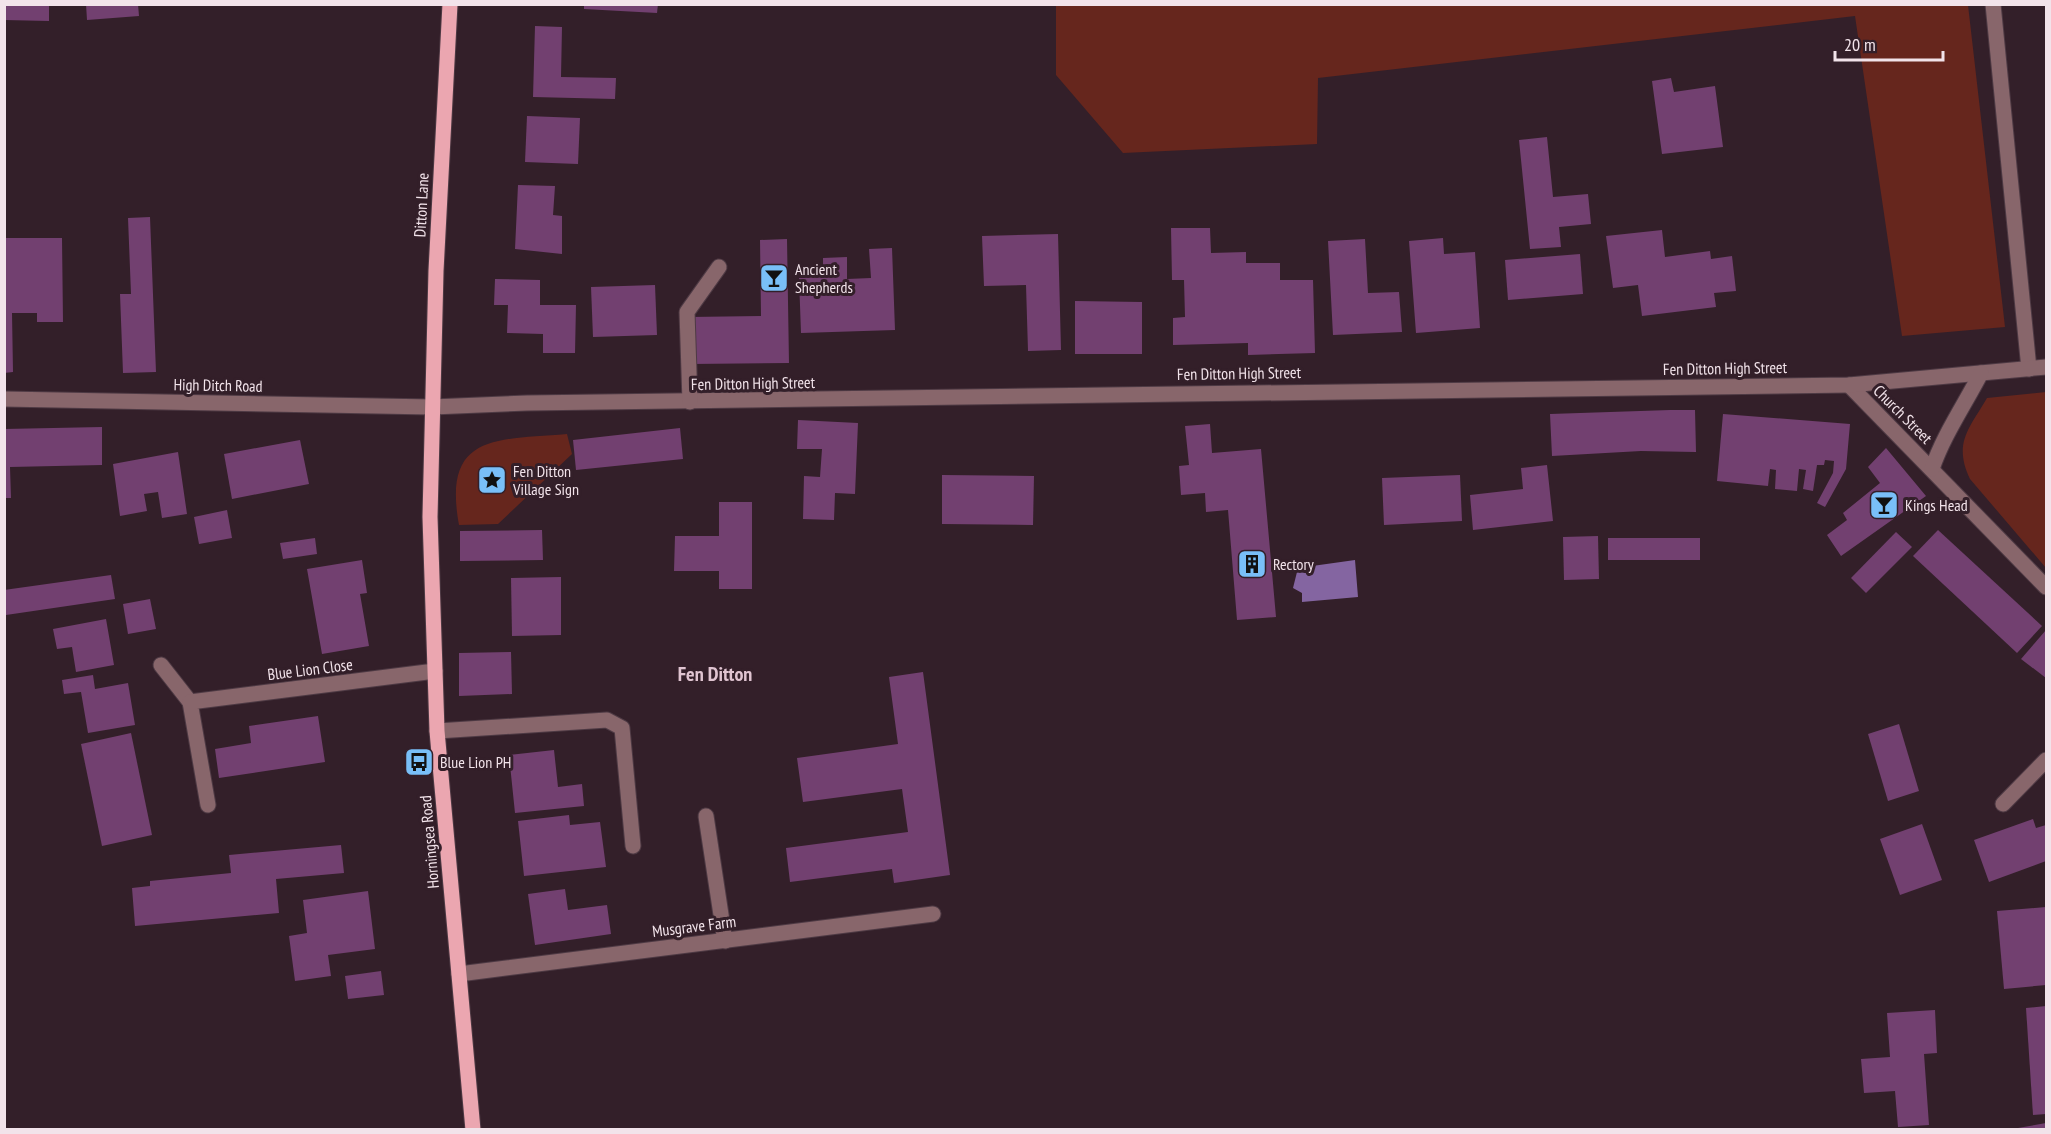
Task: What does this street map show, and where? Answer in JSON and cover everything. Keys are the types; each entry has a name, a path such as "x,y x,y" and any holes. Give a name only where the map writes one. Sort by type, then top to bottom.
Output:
{"main road":[{"name":"Ditton Lane","path":"432,407 435,271 450,4"},
{"name":"Horningsea Road","path":"432,407 430,517 437,731 473,1130"}],"street":[{"path":"1992,4 2029,369"},
{"path":"690,402 687,312 718,267"},
{"name":"Fen Ditton High Street","path":"432,407 527,403 1249,391 1849,385 2046,367"},
{"name":"Church Street","path":"1932,469 1938,451 1959,418 1981,373"},
{"name":"Church Street","path":"1849,385 2046,586"},
{"name":"High Ditch Road","path":"4,399 432,407"},
{"path":"161,665 190,702 208,804"},
{"name":"Blue Lion Close","path":"190,702 435,671"},
{"path":"437,731 607,720 622,728 633,846"},
{"path":"2002,804 2046,760"},
{"path":"706,816 725,940"},
{"name":"Musgrave Farm","path":"459,974 933,914"}],"shaded area":[{"path":"1056,5 1968,5 2005,327 1902,336 1855,16 1318,78 1317,144 1123,153 1056,75"},
{"path":"2046,392 2046,568 1970,479 1965,466 1963,446 1969,428 1987,398"},
{"path":"567,434 572,454 498,524 459,525 456,495 459,473 467,457 480,447 498,441"},
{"path":"1355,560 1358,597 1302,602 1302,593 1293,588 1298,568"}],"building":[{"path":"4,4 49,4 49,21 4,20"},
{"path":"86,4 138,4 139,16 87,20"},
{"path":"584,4 658,4 657,13 584,9"},
{"path":"535,26 562,27 561,77 616,78 615,99 533,97"},
{"path":"1671,78 1674,92 1715,86 1723,147 1662,154 1652,81"},
{"path":"527,116 580,118 578,164 525,162"},
{"path":"1547,137 1553,197 1588,194 1591,224 1559,227 1561,247 1530,249 1519,140"},
{"path":"518,185 555,186 553,215 562,216 562,254 515,249"},
{"path":"150,217 156,372 123,373 120,294 131,294 128,218"},
{"path":"1171,228 1210,228 1211,253 1246,252 1246,263 1280,263 1280,280 1313,280 1315,353 1248,355 1248,343 1173,345 1173,318 1185,317 1184,280 1172,280"},
{"path":"1662,230 1665,257 1710,251 1711,259 1732,256 1736,291 1714,293 1716,307 1642,316 1638,285 1613,288 1606,236"},
{"path":"1058,234 1061,350 1028,351 1026,285 984,286 982,236"},
{"path":"4,238 62,238 63,322 37,322 37,313 12,313 13,372 4,373"},
{"path":"1443,238 1444,254 1475,252 1480,328 1416,333 1409,241"},
{"name":"Ancient Shepherds","path":"787,239 789,363 690,364 689,317 761,316 760,240"},
{"path":"1365,239 1368,293 1399,292 1402,332 1333,335 1328,241"},
{"path":"892,248 895,330 801,333 799,278 823,276 823,258 847,257 847,279 871,278 869,249"},
{"path":"1580,254 1583,294 1508,300 1505,260"},
{"path":"495,279 540,280 540,305 576,305 575,353 543,353 543,334 507,333 508,305 494,305"},
{"path":"655,285 657,335 593,337 591,287"},
{"path":"1075,301 1142,302 1142,354 1075,354"},
{"path":"1695,410 1696,452 1641,451 1552,456 1550,414"},
{"path":"1723,414 1850,424 1846,469 1825,507 1817,503 1833,473 1834,461 1825,460 1824,465 1817,465 1813,491 1803,489 1806,470 1799,469 1797,491 1775,489 1776,470 1770,469 1768,486 1717,481"},
{"path":"798,420 858,423 855,494 835,493 834,520 803,519 804,476 820,477 822,449 797,449"},
{"name":"Rectory","path":"1210,424 1212,453 1261,449 1276,617 1237,620 1228,510 1206,512 1205,493 1181,495 1179,466 1189,465 1185,426"},
{"path":"102,427 102,465 10,467 11,498 4,498 4,429"},
{"path":"680,428 683,459 576,470 573,440"},
{"path":"300,440 309,484 232,499 224,454"},
{"name":"Kings Head","path":"1886,448 1926,496 1841,556 1827,535 1847,520 1843,513 1880,483 1868,467"},
{"path":"178,452 187,514 162,518 158,492 144,494 147,511 120,516 113,464"},
{"path":"1547,465 1553,521 1473,530 1470,495 1523,489 1521,468"},
{"path":"942,475 1034,476 1033,525 942,524"},
{"path":"1460,475 1462,521 1384,525 1382,478"},
{"path":"719,502 752,502 752,589 719,589 719,571 674,571 675,536 719,536"},
{"path":"227,510 232,538 199,544 194,517"},
{"path":"542,530 543,560 460,561 460,531"},
{"path":"1938,530 2042,626 2017,653 1913,556"},
{"path":"1896,532 1912,547 1866,593 1851,578"},
{"path":"1598,536 1599,579 1564,580 1563,537"},
{"path":"315,538 317,554 283,559 280,543"},
{"path":"1608,538 1700,538 1700,560 1608,560"},
{"path":"362,560 367,593 360,594 369,646 322,654 307,569"},
{"path":"111,575 115,599 6,615 4,590"},
{"path":"561,577 561,635 512,636 511,578"},
{"path":"150,599 156,629 128,634 123,604"},
{"path":"106,619 114,665 76,672 72,647 57,649 53,629"},
{"path":"2046,630 2046,678 2021,659"},
{"path":"511,652 512,694 459,696 459,653"},
{"path":"923,672 950,875 894,883 892,869 790,882 786,848 908,832 902,789 803,802 797,758 898,744 889,677"},
{"path":"93,675 95,689 128,683 135,725 88,733 81,692 64,694 62,680"},
{"path":"318,716 325,762 219,778 215,749 251,743 249,726"},
{"path":"1899,724 1919,791 1888,801 1868,734"},
{"path":"131,733 152,835 102,846 81,744"},
{"path":"554,750 558,787 582,784 584,806 515,813 509,755"},
{"path":"569,815 570,825 600,822 606,867 524,876 518,821"},
{"path":"2033,819 2036,828 2046,825 2046,861 1989,882 1974,840"},
{"path":"1922,824 1942,880 1900,895 1880,839"},
{"path":"341,845 344,873 276,879 279,913 135,926 132,888 150,886 150,881 231,873 229,855"},
{"path":"565,889 568,910 607,905 611,934 535,945 528,894"},
{"path":"368,891 375,949 328,955 331,976 295,981 289,936 307,933 303,900"},
{"path":"2046,907 2046,985 2004,989 1997,911"},
{"path":"381,971 384,995 348,999 345,976"},
{"path":"2046,1006 2046,1114 2033,1115 2026,1008"},
{"path":"1935,1010 1937,1053 1924,1054 1929,1125 1898,1127 1895,1091 1864,1093 1861,1059 1890,1057 1887,1013"},
{"path":"2046,1123 2046,1130 2018,1130 2018,1128"}],"place":[{"name":"Ancient Shepherds","path":"774,278"},
{"name":"Fen Ditton Village Sign","path":"492,480"},
{"name":"Kings Head","path":"1884,505"},
{"name":"Rectory","path":"1252,564"},
{"name":"Blue Lion PH","path":"419,762"}],"district":[{"name":"Fen Ditton","path":"715,674"}]}
